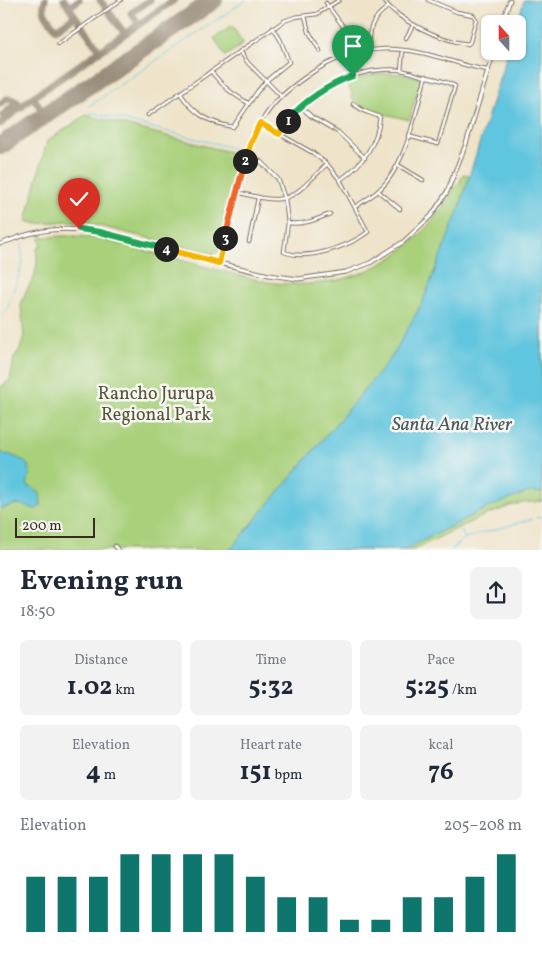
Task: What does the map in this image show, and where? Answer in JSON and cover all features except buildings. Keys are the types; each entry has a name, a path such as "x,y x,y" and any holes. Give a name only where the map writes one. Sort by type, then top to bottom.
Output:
{"street":[{"path":"58,44 121,0"},
{"path":"148,115 284,21 295,17 317,14 338,0"},
{"path":"383,0 388,7 426,32 468,44 476,17 473,14 457,12 428,0"},
{"path":"505,15 510,0"},
{"path":"326,2 342,25 348,30"},
{"path":"370,50 370,28 380,12 388,7"},
{"path":"305,16 309,32 320,51"},
{"path":"406,38 413,25"},
{"path":"180,93 188,106 200,116 233,127 248,103 266,81 289,62 280,39 273,28"},
{"path":"219,263 251,142 260,123 281,96 301,79 322,66 345,56 370,50 403,50 488,70"},
{"path":"401,70 403,50"},
{"path":"240,51 281,96"},
{"path":"0,244 29,233 44,230 79,229 100,232 219,263 298,279 346,272 370,263 404,242 431,216 447,192 466,144 491,60"},
{"path":"279,134 301,107 322,92 350,77 375,71 401,70 455,86 438,144 408,136"},
{"path":"211,71 228,92 248,103"},
{"path":"355,207 378,191 398,165 426,76"},
{"path":"340,180 354,170 365,158 376,134 380,117 364,112 353,104"},
{"path":"301,107 312,117 338,132 365,158"},
{"path":"260,123 313,153 327,164 340,180 368,232 343,246 322,252 297,254 284,252 288,223 285,199 278,179 260,161"},
{"path":"237,192 258,198 285,199 301,190 327,164"},
{"path":"398,165 423,180"},
{"path":"378,191 400,209"},
{"path":"249,242 258,198"},
{"path":"288,223 310,222 330,214"},
{"path":"115,546 118,550"}],"green space":[{"path":"232,26 244,44 225,56 214,38"},
{"path":"385,73 419,78 421,81 409,120 363,109 351,97 352,94 347,82 356,78"},
{"path":"86,115 241,155 218,252 213,254 87,223 67,221 38,224 26,221 47,141"},
{"name":"Rancho Jurupa Regional Park","path":"463,174 542,187 542,501 510,506 479,518 413,550 0,550 0,387 10,380 14,358 20,349 24,337 21,305 26,291 34,278 37,249 41,245 40,238 70,236 100,239 260,280 288,284 316,284 342,279 366,271 388,260 427,228 457,184 459,184"}],"water":[{"name":"Santa Ana River","path":"524,0 542,0 542,493 529,492 487,508 405,550 230,550 391,358 422,303 459,209 505,60 526,60 526,15 520,15"},
{"path":"0,451 6,455 19,458 30,468 27,485 40,493 41,505 36,509 18,504 0,509"}],"waterway":[{"path":"89,106 246,0"},
{"path":"90,112 244,151"},
{"path":"2,315 7,310 23,263 21,245"},
{"path":"536,518 542,517"},
{"path":"465,538 532,519"},
{"path":"451,550 465,538 457,523"}],"taxiway":[{"path":"45,0 44,12 56,29 75,16"},
{"path":"64,0 100,51"},
{"path":"69,7 79,0"},
{"path":"100,0 125,34"},
{"path":"139,24 131,13 150,0"},
{"path":"0,124 33,97 174,0"},
{"path":"33,97 45,115"},
{"path":"0,104 7,99 12,99 22,107"},
{"path":"3,115 17,102"}],"runway":[{"path":"0,146 214,0"}],"route":[{"path":"79,229 100,232 219,263 245,161 260,123 279,134 301,107 322,92 353,76"}]}
